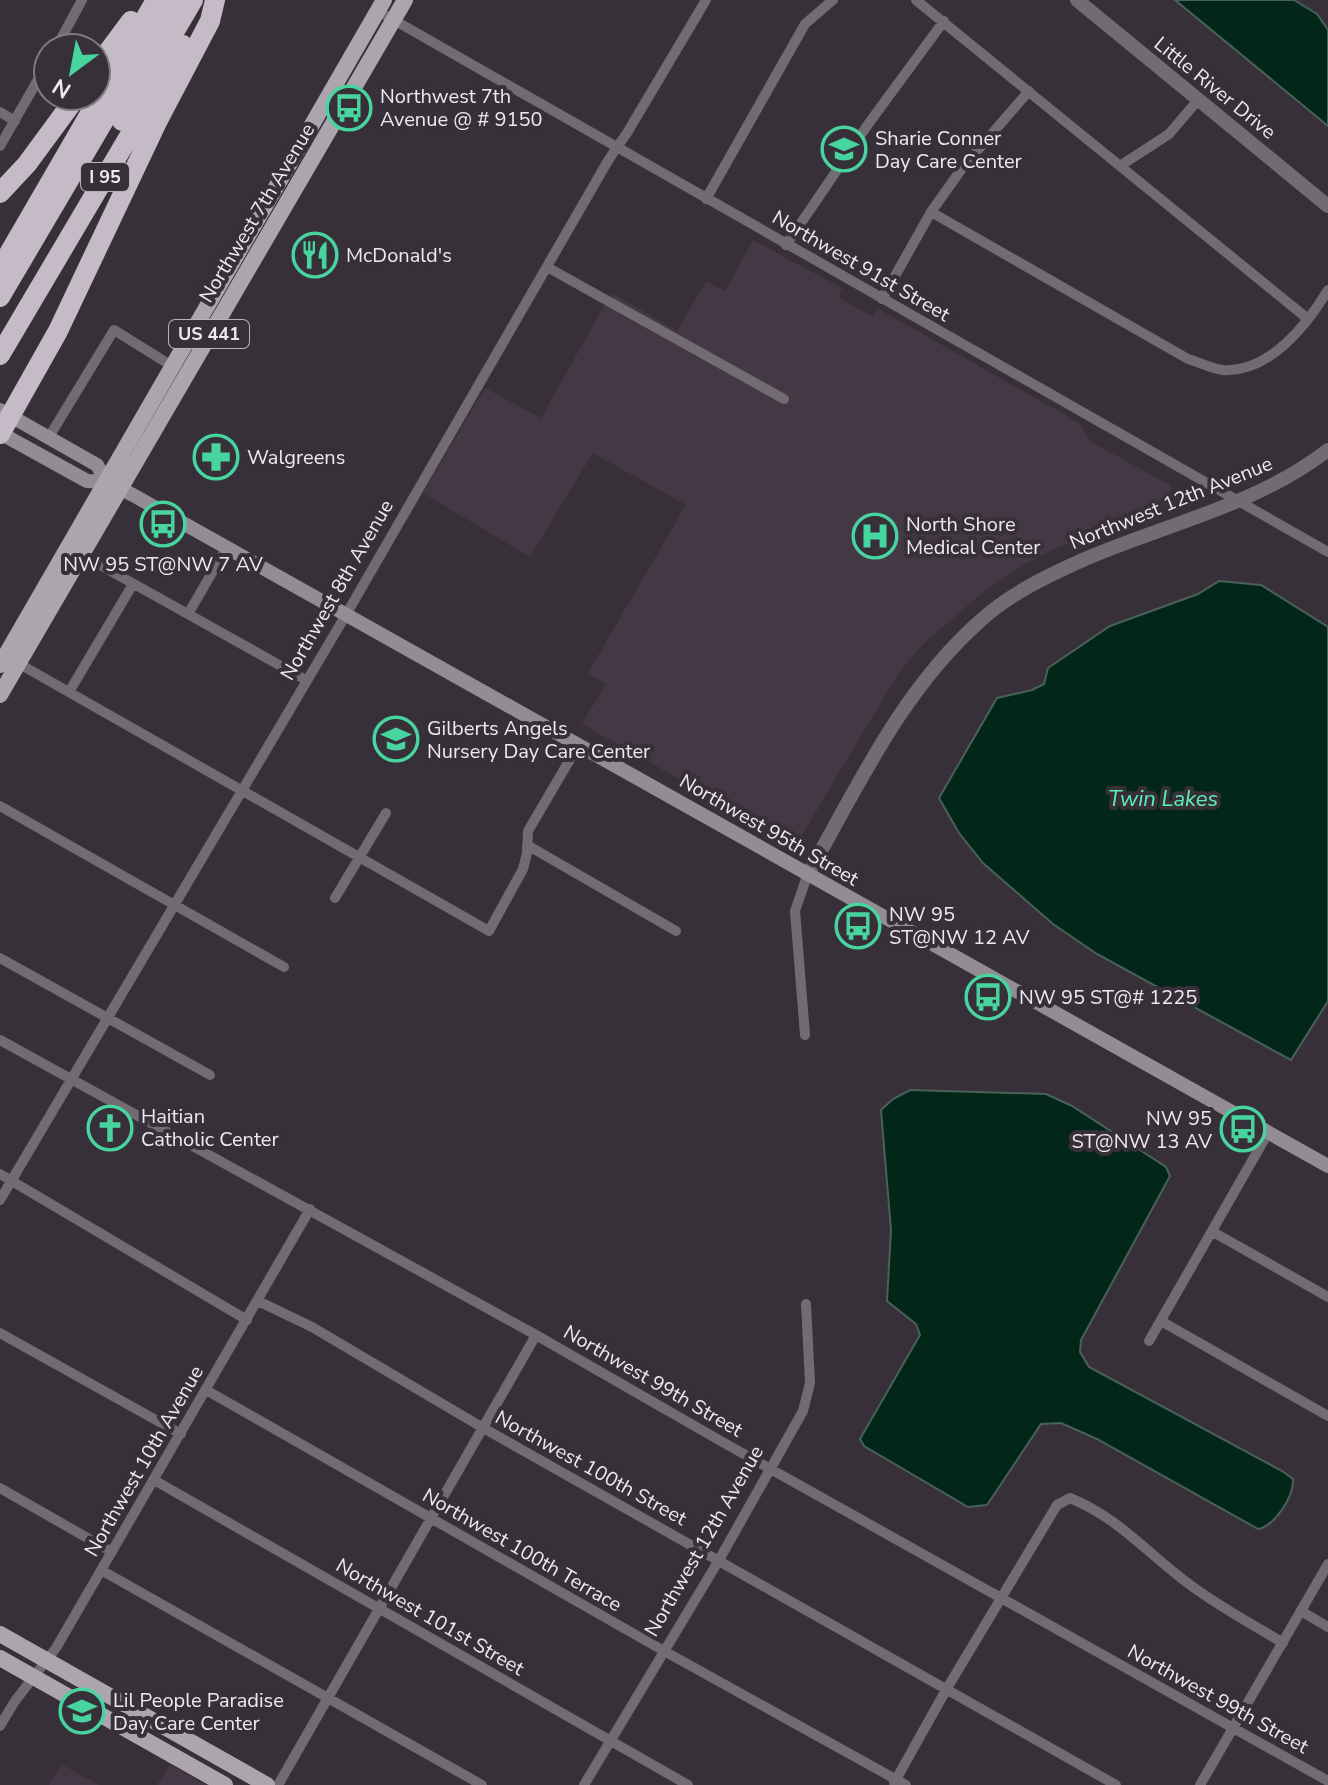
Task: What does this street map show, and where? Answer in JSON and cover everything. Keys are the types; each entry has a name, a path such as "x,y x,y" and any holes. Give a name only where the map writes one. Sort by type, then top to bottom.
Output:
{"highway":[{"path":"112,47 140,9 155,0"},
{"name":"I 95","path":"0,269 155,0"},
{"path":"0,297 175,0"},
{"path":"0,328 193,0"},
{"path":"2,425 58,331 158,120 210,21 212,0"},
{"name":"I 95","path":"0,355 212,0"},
{"path":"0,193 27,164 65,112"}],"main road":[{"name":"Northwest 7th Avenue","path":"0,695 6,659 206,340 405,0"},
{"name":"Northwest 7th Avenue","path":"6,659 82,555 172,366 381,6"},
{"path":"264,241 262,227 277,203 275,188"},
{"path":"206,340 207,328 233,283 229,268"},
{"name":"Northwest 95th Street","path":"2,425 49,437 97,465 114,485"},
{"name":"Northwest 95th Street","path":"2,425 87,481 114,485 347,613 807,876 1328,1166"},
{"path":"0,1634 267,1785"},
{"path":"0,1658 225,1785"}],"street":[{"path":"64,32 81,0"},
{"name":"Northwest 8th Avenue","path":"0,1200 706,0"},
{"path":"706,199 805,24 833,0"},
{"path":"916,0 1308,319"},
{"name":"Little River Drive","path":"1077,0 1328,206"},
{"name":"Northwest 91st Street","path":"381,6 393,20 1328,552"},
{"path":"786,245 869,123 944,21"},
{"path":"0,146 32,91"},
{"path":"882,299 931,212 963,167 1029,91"},
{"path":"1120,166 1169,134 1198,100"},
{"path":"0,112 15,121"},
{"path":"931,212 1188,359 1223,370 1254,365 1279,349 1308,319 1328,290"},
{"path":"547,267 784,399"},
{"path":"49,437 114,330 172,366"},
{"name":"Northwest 12th Avenue","path":"805,1035 795,911 807,876 910,697 942,658 982,619 1021,592 1083,559 1237,501 1309,465 1328,450"},
{"path":"188,614 227,547"},
{"path":"82,555 306,680"},
{"path":"69,692 133,584"},
{"path":"6,659 489,931 523,869 528,831 579,744"},
{"path":"0,806 284,967"},
{"path":"335,898 386,813"},
{"path":"527,845 676,931"},
{"path":"0,958 210,1075"},
{"name":"Northwest 99th Street","path":"0,1040 536,1335 1328,1781"},
{"path":"1149,1341 1268,1133"},
{"path":"0,1174 247,1320"},
{"name":"Northwest 10th Avenue","path":"0,1726 15,1701 48,1661 310,1209"},
{"path":"1213,1232 1328,1297"},
{"name":"Northwest 100th Street","path":"258,1301 312,1327 485,1429 1116,1785"},
{"name":"Northwest 12th Avenue","path":"584,1785 719,1560 803,1411 810,1392 806,1304"},
{"path":"1161,1321 1328,1416"},
{"path":"0,1333 181,1434"},
{"path":"278,1785 485,1429 536,1335"},
{"name":"Northwest 100th Terrace","path":"206,1390 898,1783"},
{"name":"Northwest 101st Street","path":"154,1480 688,1785"},
{"path":"0,1488 112,1552"},
{"path":"898,1783 946,1690 1057,1505 1070,1498 1093,1507 1129,1532 1189,1584 1283,1643"},
{"path":"1200,1785 1328,1564"},
{"path":"101,1570 482,1785"},
{"path":"1301,1611 1328,1627"}],"shaded area":[{"name":"North Shore Medical Center","path":"753,240 842,288 838,297 872,316 877,308 1065,415 1080,424 1090,441 1171,486 1169,504 1052,550 1023,565 986,590 924,643 898,674 801,837 789,841 582,724 606,684 588,673 686,505 593,453 530,557 423,493 485,388 541,418 605,304 614,294 677,331 706,281 725,291"},
{"path":"61,1764 99,1785 49,1785"},
{"path":"170,1765 206,1785 157,1785"}],"water":[{"path":"1175,0 1294,0 1317,14 1328,30 1328,126"},
{"name":"Twin Lakes","path":"1219,581 1261,585 1328,627 1328,1001 1291,1060 1097,954 1053,924 983,863 959,833 939,798 997,698 1044,684 1048,668 1110,626 1198,594"},
{"path":"910,1090 1046,1094 1072,1106 1166,1167 1170,1176 1081,1340 1080,1352 1089,1367 1293,1479 1287,1502 1271,1522 1258,1529 1097,1439 1061,1423 1041,1424 987,1505 968,1507 864,1446 860,1439 920,1335 916,1324 887,1301 891,1230 881,1110"}],"place":[{"name":"Northwest 7th Avenue @ # 9150","path":"349,108"},
{"name":"Sharie Conner Day Care Center","path":"844,149"},
{"name":"McDonald's","path":"315,255"},
{"name":"Walgreens","path":"216,457"},
{"name":"NW 95 ST@NW 7 AV","path":"163,524"},
{"name":"North Shore Medical Center","path":"875,536"},
{"name":"Gilberts Angels Nursery Day Care Center","path":"396,739"},
{"name":"NW 95 ST@NW 12 AV","path":"858,926"},
{"name":"NW 95 ST@# 1225","path":"988,997"},
{"name":"Haitian Catholic Center","path":"110,1128"},
{"name":"NW 95 ST@NW 13 AV","path":"1243,1129"},
{"name":"Lil People Paradise Day Care Center","path":"82,1711"}]}
